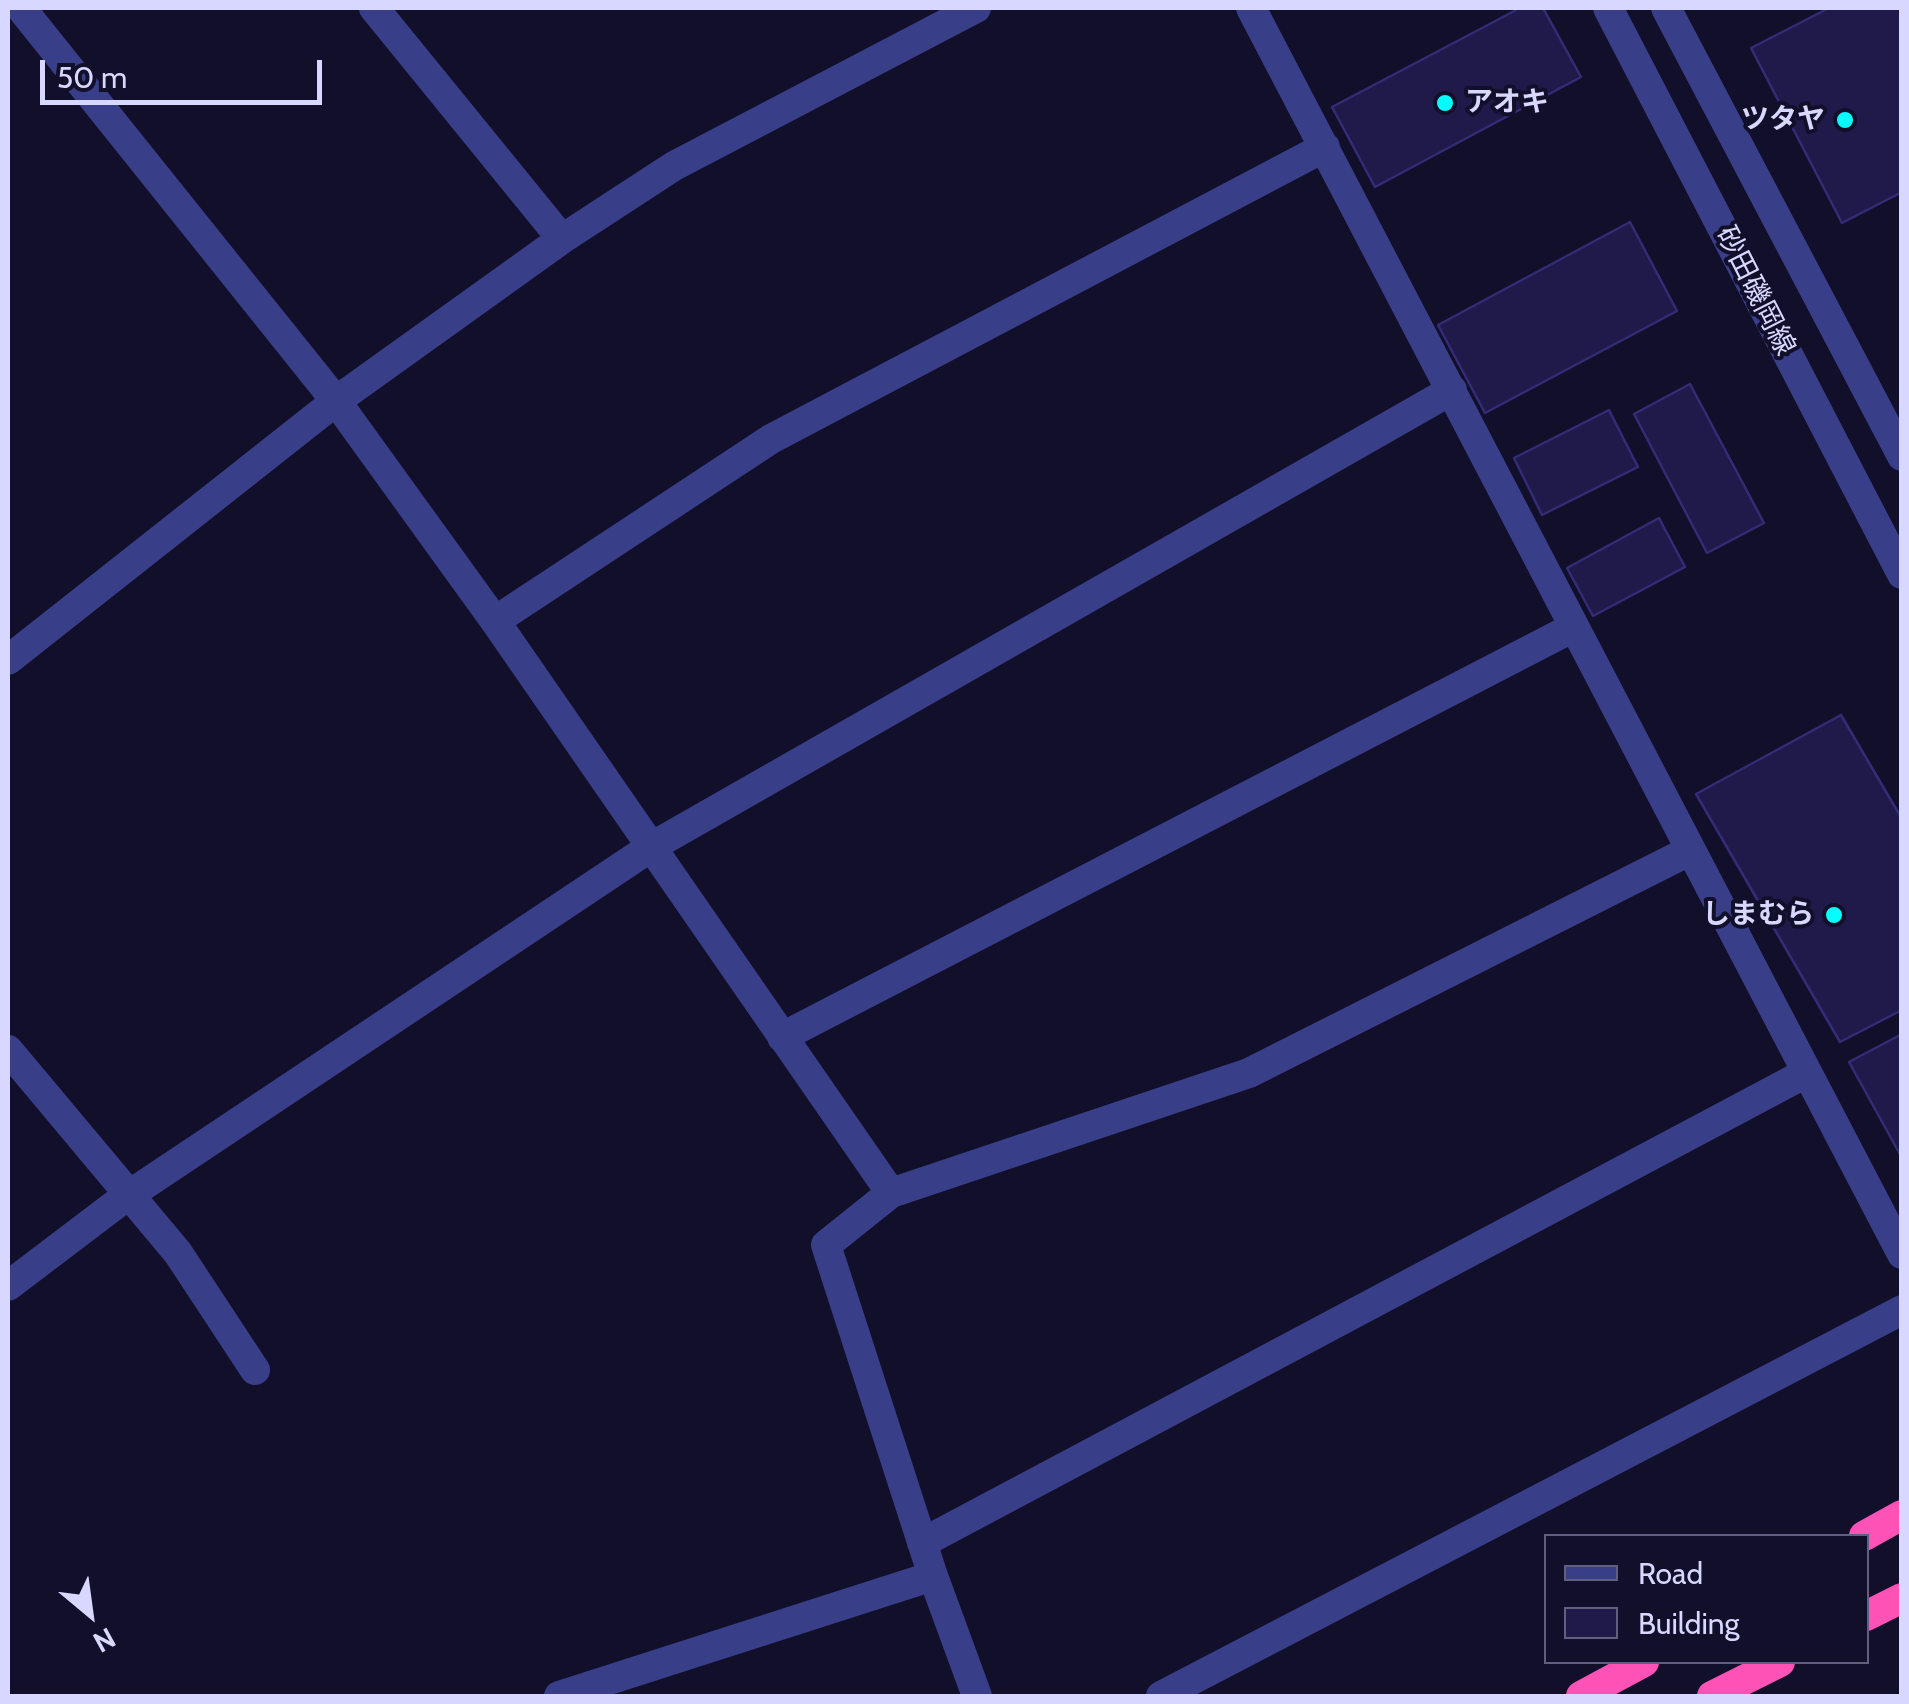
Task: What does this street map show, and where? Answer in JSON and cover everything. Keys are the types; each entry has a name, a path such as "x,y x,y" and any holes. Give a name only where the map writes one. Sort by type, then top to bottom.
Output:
{"highway":[{"path":"1868,1534 1902,1515"},
{"path":"1869,1614 1902,1598"},
{"path":"1581,1696 1640,1664"},
{"path":"1712,1696 1776,1664"}],"street":[{"path":"21,8 336,401 495,621 891,1193"},
{"path":"374,8 562,239"},
{"path":"8,660 336,401 562,239 674,166 976,8"},
{"path":"1251,8 1902,1254"},
{"name":"砂田磯岡線","path":"1608,8 1902,574"},
{"name":"砂田磯岡線","path":"1666,8 1902,456"},
{"path":"495,621 772,439 1324,147"},
{"path":"8,1286 128,1196 651,847 1452,390"},
{"path":"782,1037 1574,627"},
{"path":"977,1696 933,1576 826,1245 891,1193 1248,1073 1690,850"},
{"path":"8,1050 178,1253 255,1370"},
{"path":"922,1543 1806,1073"},
{"path":"1161,1696 1902,1310"},
{"path":"559,1696 933,1576"}],"building":[{"path":"1520,8 1543,8 1581,77 1375,187 1332,107"},
{"name":"ツタヤ","path":"1829,8 1902,8 1902,192 1842,223 1751,48"},
{"path":"1630,222 1677,311 1485,413 1438,325"},
{"path":"1690,384 1764,523 1707,553 1634,414"},
{"path":"1609,410 1638,467 1542,515 1514,458"},
{"path":"1659,518 1685,567 1593,616 1567,568"},
{"name":"しまむら","path":"1841,715 1902,819 1902,1010 1840,1042 1696,794"},
{"path":"1902,1034 1902,1158 1849,1062"}],"place":[{"name":"アオキ","path":"1445,103"},
{"name":"ツタヤ","path":"1845,120"},
{"name":"しまむら","path":"1834,915"}]}
